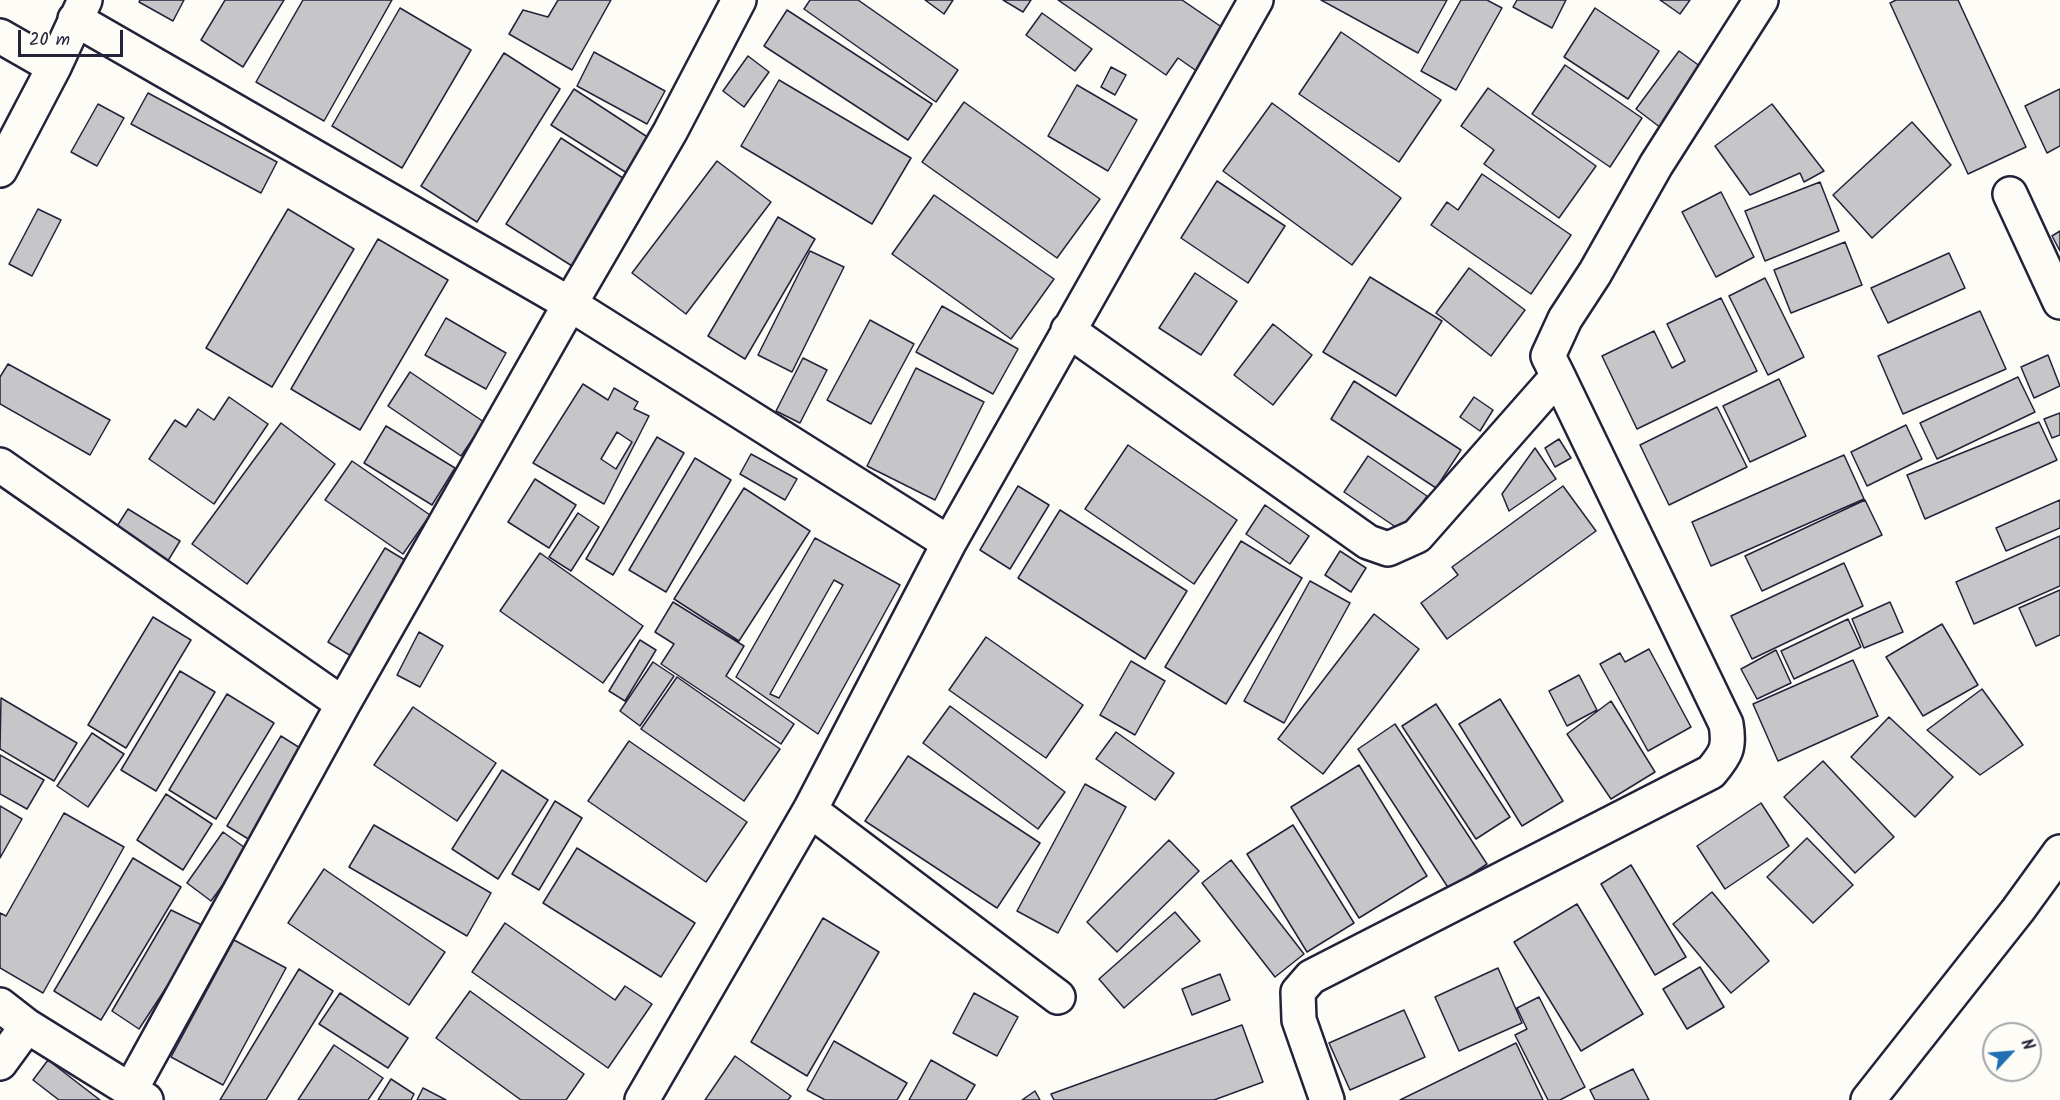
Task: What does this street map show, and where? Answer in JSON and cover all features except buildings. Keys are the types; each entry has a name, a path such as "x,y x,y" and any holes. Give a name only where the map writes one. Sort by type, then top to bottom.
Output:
{"street":[{"path":"0,1005 27,1026 138,1095 343,704 670,132 739,0"},
{"path":"642,1100 810,810 950,543 1256,0"},
{"path":"1328,1100 1299,1020 1298,992 1311,977 1711,772 1726,754 1729,740 1726,724 1548,356 1565,319 1595,273 1656,165 1761,0"},
{"path":"0,170 54,67 80,10 570,304 950,543"},
{"path":"0,36 54,67"},
{"path":"2010,194 2060,302"},
{"path":"1068,330 1368,542 1388,549 1417,536 1558,376"},
{"path":"0,465 343,704"},
{"path":"810,810 1058,997"},
{"path":"1868,1100 2018,910 2060,852"},
{"path":"0,1063 27,1026"}]}
